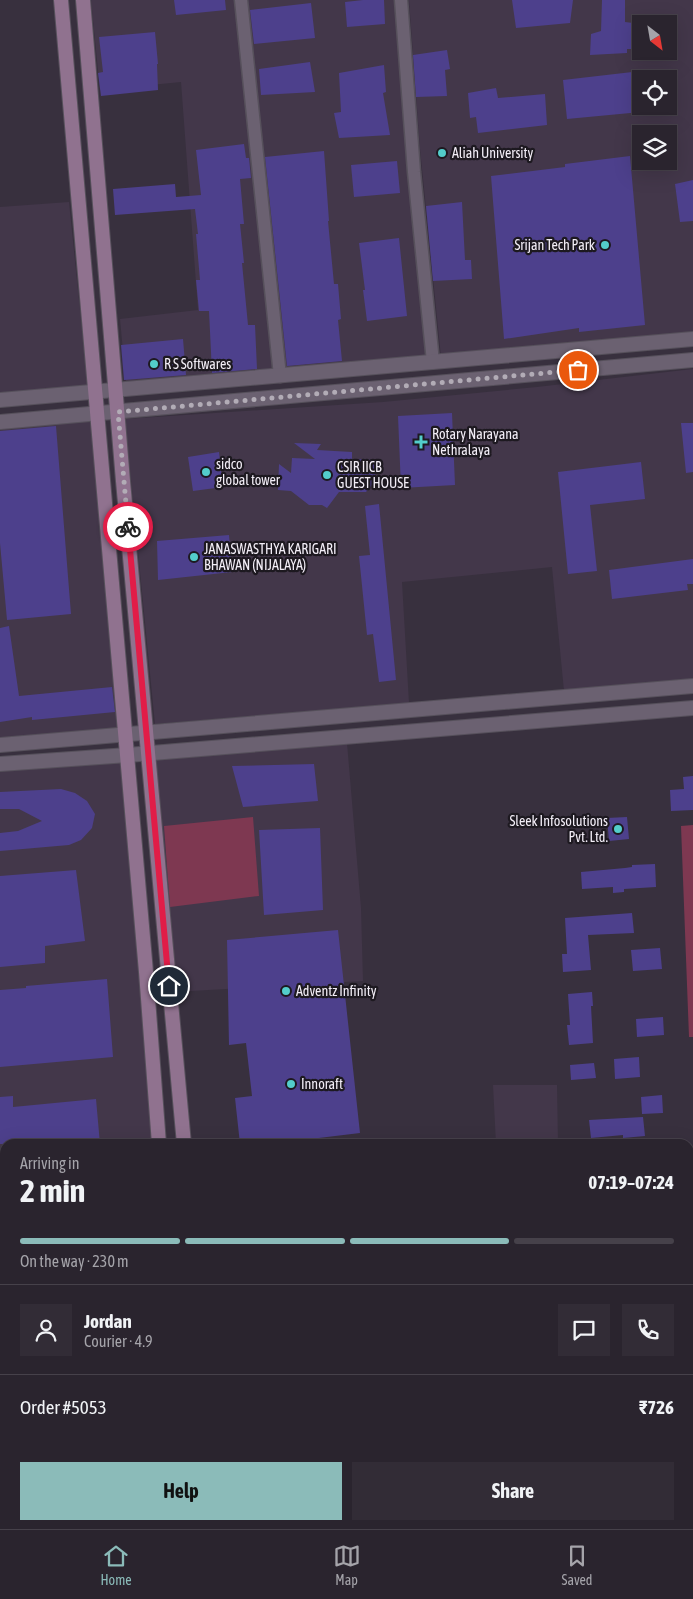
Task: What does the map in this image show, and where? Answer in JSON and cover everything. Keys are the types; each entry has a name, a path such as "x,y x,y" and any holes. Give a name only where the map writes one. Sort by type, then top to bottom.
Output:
{"main road":[{"path":"61,0 128,755 159,1139"},
{"path":"83,0 146,732 184,1139"},
{"path":"74,160 96,157"}],"street":[{"path":"241,0 280,376"},
{"path":"401,0 414,172 433,362"},
{"path":"0,400 693,338"},
{"path":"475,380 476,358"},
{"path":"0,422 693,360"},
{"path":"0,744 693,686"},
{"path":"0,764 693,708"}],"shaded area":[{"path":"91,0 397,0 426,355 126,384 120,319 198,310 181,82 100,90"},
{"path":"409,0 693,0 693,334 441,357 420,149"},
{"path":"69,202 88,388 0,394 0,207"},
{"path":"693,369 693,680 564,691 552,567 402,582 409,703 155,724 125,419 383,402"},
{"path":"92,419 122,731 0,740 0,427"},
{"path":"347,743 361,908 363,981 174,992 154,760"},
{"path":"121,761 155,1139 0,1139 0,769"},
{"path":"253,817 259,896 170,907 164,826"},
{"path":"693,825 693,1037 689,1037 681,826"},
{"path":"493,1085 557,1085 558,1139 496,1139"}],"building":[{"path":"174,0 225,0 226,10 176,15"},
{"path":"384,0 385,24 347,27 345,2"},
{"path":"512,0 573,0 570,23 516,28"},
{"path":"602,0 625,0 625,22 632,23 632,49 627,49 627,53 590,55 591,34 601,31"},
{"path":"311,3 315,38 254,44 250,10"},
{"path":"155,32 158,90 101,96 98,73 103,72 99,37"},
{"path":"447,50 450,69 445,70 447,96 416,97 413,55"},
{"path":"310,62 315,92 261,95 259,69"},
{"path":"384,65 386,92 383,93 390,135 339,138 334,113 341,112 339,73"},
{"path":"632,72 632,113 567,119 563,80"},
{"path":"496,88 498,98 545,94 547,125 478,133 476,117 470,118 468,93"},
{"path":"244,144 246,158 249,158 251,178 240,179 244,224 240,224 244,263 242,263 248,325 255,325 257,369 212,373 209,311 199,311 196,280 200,280 195,209 115,215 113,189 175,184 176,197 201,195 196,150"},
{"path":"324,151 334,284 338,284 341,319 338,320 342,361 287,366 265,157"},
{"path":"630,156 645,325 579,332 579,328 504,339 491,176 565,167 565,164"},
{"path":"397,161 400,193 354,197 351,165"},
{"path":"693,180 693,221 680,222 675,184"},
{"path":"462,202 465,260 471,260 472,279 433,281 426,206"},
{"path":"399,238 407,316 367,321 359,243"},
{"name":"R S Softwares","path":"183,339 186,375 124,380 121,345"},
{"path":"452,413 455,485 401,488 398,416"},
{"path":"681,423 693,423 693,472 686,473"},
{"path":"56,426 71,614 7,620 0,543 0,431"},
{"name":"CSIR IICB GUEST HOUSE","path":"294,443 321,444 317,450 352,452 352,459 375,460 375,481 366,492 339,492 327,508 322,505 309,505 291,491 278,490 279,464 291,473 292,458 315,459"},
{"name":"sidco global tower","path":"219,452 223,487 193,491 188,457"},
{"path":"641,462 645,499 590,505 597,571 568,574 558,472"},
{"path":"379,504 396,680 379,682 373,634 367,635 359,556 370,555 365,506"},
{"name":"JANASWASTHYA KARIGARI BHAWAN (NIJALAYA)","path":"229,535 232,572 158,580 157,541"},
{"path":"693,559 693,584 687,584 688,590 612,599 609,570"},
{"path":"9,626 19,696 112,687 115,712 32,720 32,717 0,722 0,628"},
{"path":"314,764 318,801 243,807 232,766"},
{"path":"693,776 693,810 671,811 670,790 684,789 683,777"},
{"path":"61,789 75,793 87,801 95,814 92,828 81,840 69,845 0,851 0,833 18,831 42,821 19,809 0,809 0,792"},
{"name":"Sleek Infosolutions Pvt. Ltd.","path":"627,817 629,839 609,841 607,818"},
{"path":"320,828 323,910 264,915 259,830"},
{"path":"655,864 656,887 624,889 624,892 613,893 613,887 582,889 581,872"},
{"path":"76,870 85,941 45,946 45,963 0,967 0,876"},
{"path":"632,913 634,933 588,935 591,970 563,972 562,954 567,954 565,918"},
{"name":"Adventz Infinity","path":"338,930 360,1133 310,1139 239,1139 235,1098 252,1096 246,1043 229,1045 227,940"},
{"path":"660,948 662,969 633,971 631,950"},
{"path":"107,979 113,1057 0,1067 0,990"},
{"path":"592,992 593,1043 569,1045 567,1025 570,1025 568,994"},
{"path":"663,1017 664,1035 637,1037 636,1019"},
{"path":"639,1057 640,1077 615,1079 614,1059"},
{"path":"594,1063 596,1078 571,1080 570,1065"},
{"path":"662,1095 663,1113 642,1114 641,1097"},
{"path":"13,1096 13,1107 96,1099 100,1139 0,1139 0,1097"},
{"path":"643,1117 645,1136 623,1138 623,1135 591,1138 589,1120"}],"way so far":[{"path":"128,527 118,412 578,370"}],"place":[{"name":"Aliah University","path":"442,153"},
{"name":"Srijan Tech Park","path":"605,245"},
{"name":"R S Softwares","path":"154,364"},
{"name":"Rotary Narayana Nethralaya","path":"421,442"},
{"name":"sidco global tower","path":"206,472"},
{"name":"CSIR IICB GUEST HOUSE","path":"327,475"},
{"name":"JANASWASTHYA KARIGARI BHAWAN (NIJALAYA)","path":"194,557"},
{"name":"Sleek Infosolutions Pvt. Ltd.","path":"618,829"},
{"name":"Adventz Infinity","path":"286,991"},
{"name":"Innoraft","path":"291,1084"}],"route":[{"path":"128,527 169,986"}]}
